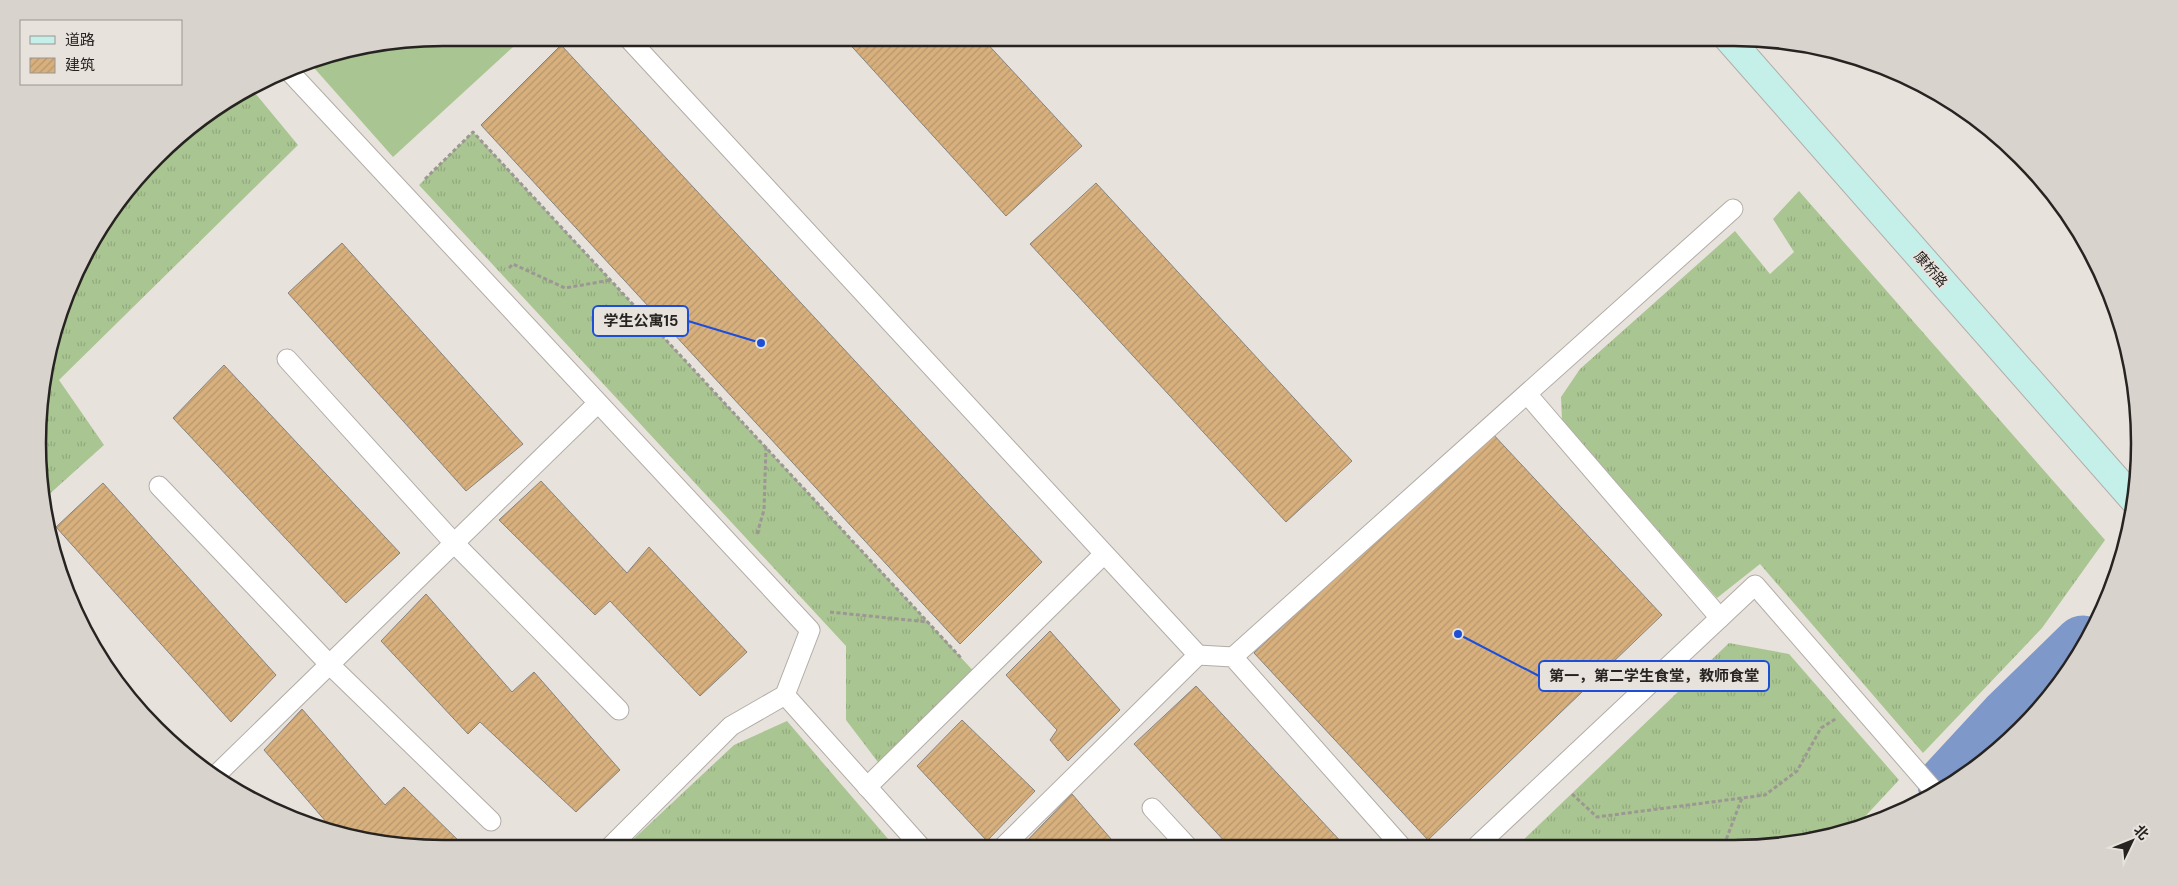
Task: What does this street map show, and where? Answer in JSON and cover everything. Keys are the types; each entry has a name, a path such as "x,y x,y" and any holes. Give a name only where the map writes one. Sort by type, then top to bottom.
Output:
{"main road":[{"name":"康桥路","path":"1735,46 2127,493"}],"lane":[{"path":"635,46 1198,656 1233,657 1733,209"},
{"path":"293,75 810,630 785,695 732,726 617,840"},
{"path":"287,359 454,543 619,710"},
{"path":"1527,394 1720,618"},
{"path":"220,771 598,403"},
{"path":"159,486 330,665 491,821"},
{"path":"867,787 1104,554"},
{"path":"1483,840 1755,585 1931,787"},
{"path":"1010,840 1198,656"},
{"path":"1233,657 1396,840"},
{"path":"785,695 915,840"},
{"path":"1152,808 1182,840"}],"path":[{"path":"406,197 473,132 979,677"},
{"path":"490,286 513,264 565,288 611,280"},
{"path":"741,556 755,539 764,510 766,446"},
{"path":"797,616 835,612 928,622"},
{"path":"1552,776 1597,817 1764,795 1797,771 1821,728 1858,704"},
{"path":"1726,840 1742,798"}],"green space":[{"path":"417,47 513,47 393,157 314,67 366,54"},
{"path":"255,94 298,145 59,380 104,445 50,494 46,443 50,391 60,340 76,291 99,245 113,223 128,201 162,162 201,128"},
{"path":"473,132 979,677 884,770 846,720 846,646 419,185"},
{"path":"1799,191 2105,540 2042,628 1923,753 1760,564 1717,598 1562,420 1561,397 1580,369 1735,231 1770,274 1794,252 1773,219"},
{"path":"1729,643 1789,654 1899,780 1863,819 1811,832 1786,836 1734,840 1523,840"},
{"path":"787,721 889,840 633,840 734,745"}],"building":[{"path":"562,46 1042,562 960,644 481,125"},
{"path":"851,46 989,46 1082,146 1006,216"},
{"path":"1096,183 1352,461 1286,522 1030,244"},
{"path":"342,243 523,444 466,491 288,293"},
{"path":"224,365 400,553 346,603 173,418"},
{"path":"1491,432 1662,615 1428,840 1254,653"},
{"path":"541,481 627,573 649,547 747,652 700,696 610,601 595,615 499,520"},
{"path":"103,483 276,675 231,722 56,527"},
{"path":"426,594 512,692 534,672 620,770 576,812 480,722 468,734 381,641"},
{"path":"1050,631 1120,710 1068,761 1050,740 1057,730 1006,675"},
{"path":"1196,686 1339,840 1223,840 1134,744"},
{"path":"302,709 385,805 404,787 458,840 391,836 326,822 264,750"},
{"path":"962,720 1035,791 986,840 917,766"},
{"path":"1072,794 1112,840 1028,840"}],"waterway":[{"path":"1963,767 2008,718 2063,664"}],"place":[{"name":"学生公寓15","path":"761,343"},
{"name":"第一，第二学生食堂，教师食堂","path":"1458,634"}]}
